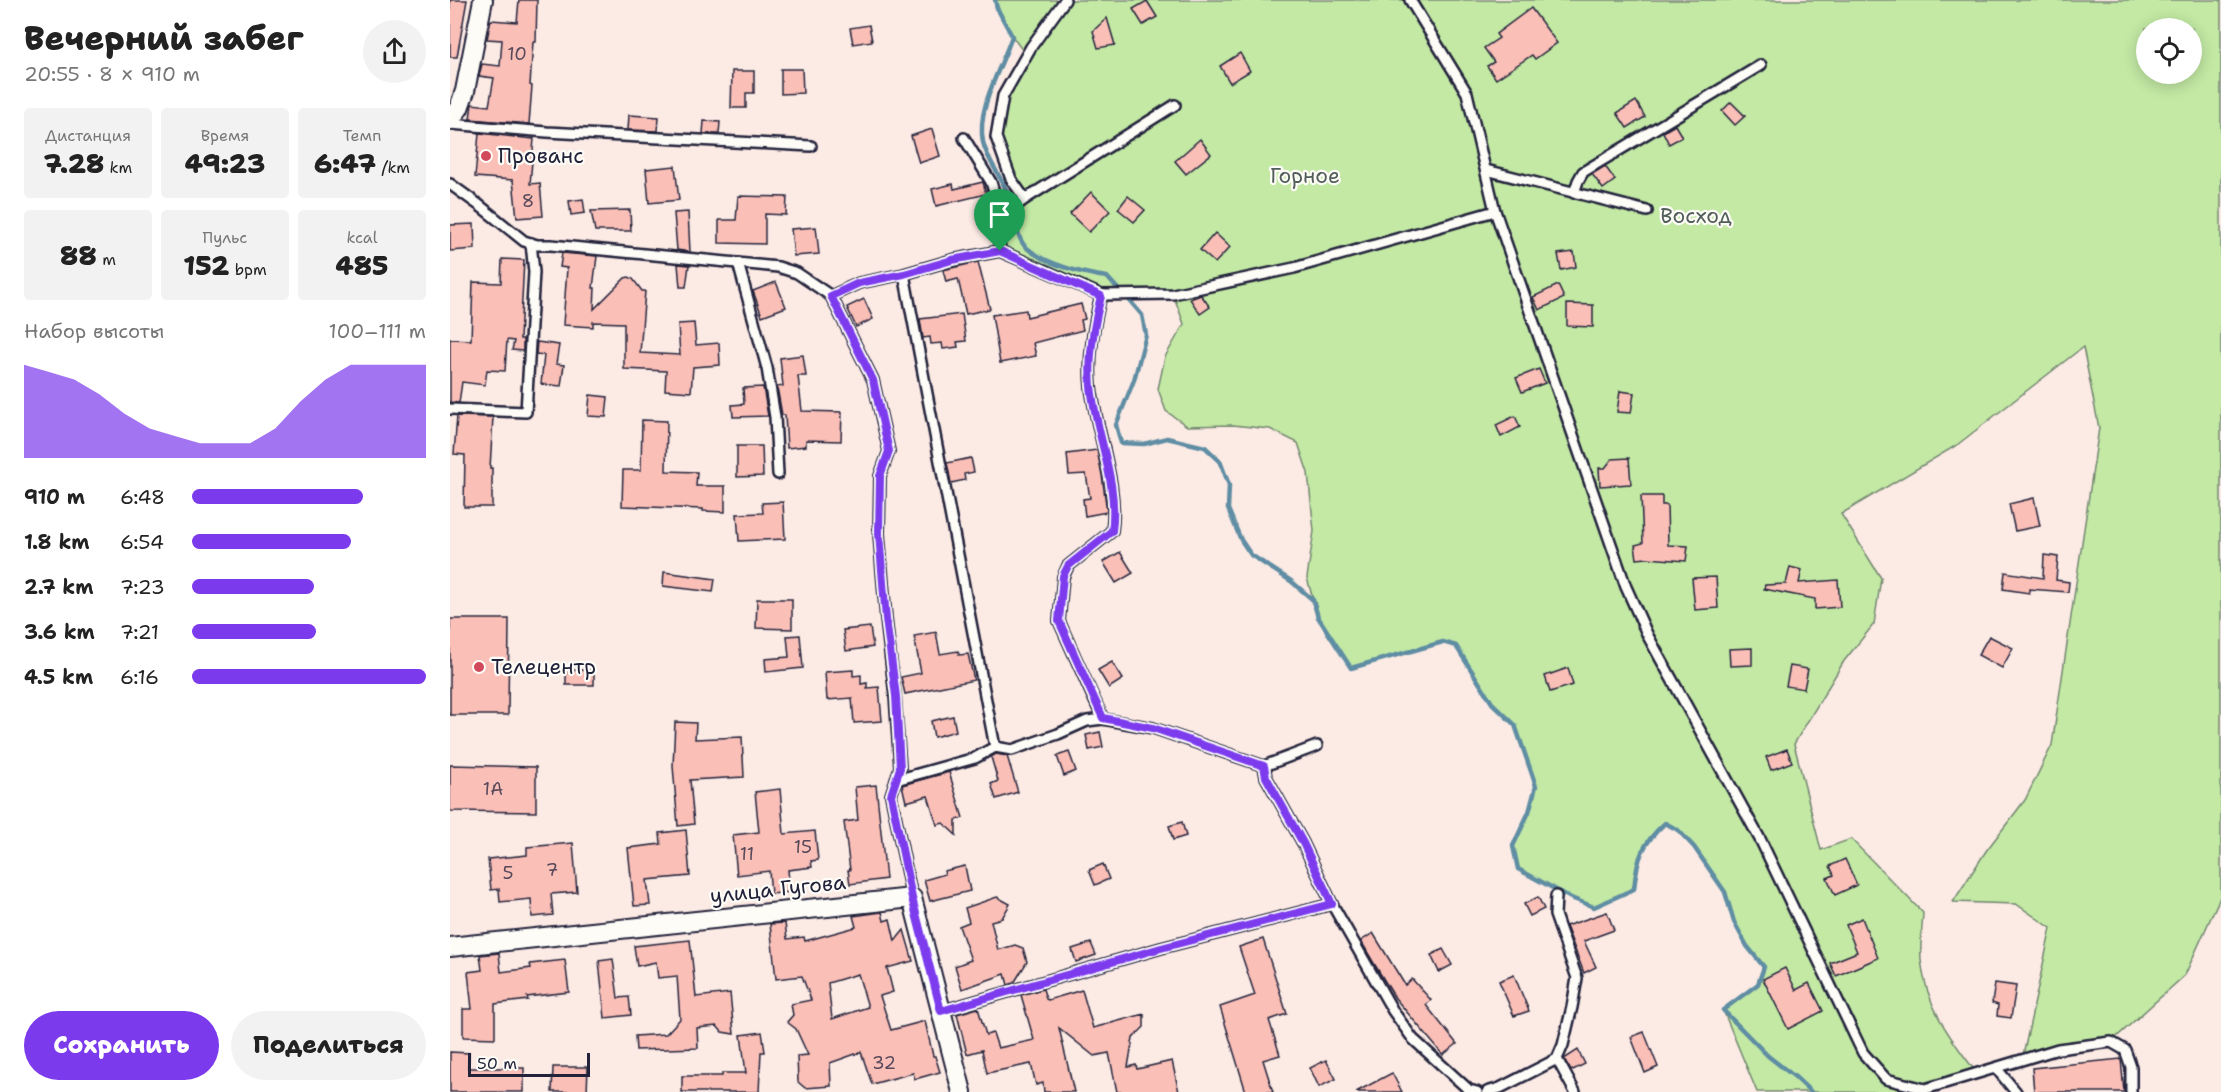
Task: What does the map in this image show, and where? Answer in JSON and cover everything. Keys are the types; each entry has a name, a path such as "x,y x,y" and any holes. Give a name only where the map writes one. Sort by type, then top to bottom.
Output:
{"street":[{"path":"450,122 459,108 465,91 483,0"},
{"path":"912,898 962,1092"},
{"name":"улица Гугова","path":"450,946 912,898"}],"lane":[{"path":"1024,200 1011,179 996,137 1003,96 1031,47 1065,0"},
{"path":"1410,0 1467,93 1495,211 1626,587 1648,636 1761,841 1863,1053 1886,1078 1925,1089 2058,1049 2111,1042 2125,1050 2131,1067 2131,1092"},
{"path":"1574,193 1583,172 1761,65"},
{"path":"1000,251 998,225 1002,218 1024,200 1175,105"},
{"path":"450,122 547,132 811,146"},
{"path":"964,138 992,182 1002,218"},
{"path":"1486,170 1647,211"},
{"path":"450,184 524,241 537,246 551,245 778,267 797,273 831,296 873,380 889,451 880,476 879,534 886,619 896,696 900,768 891,795 912,898"},
{"path":"831,296 859,283 904,274 952,260 1000,251 1101,296 1173,294 1294,268 1495,211"},
{"path":"450,410 526,412 534,282 531,243"},
{"path":"738,263 767,368 775,417 778,474"},
{"path":"904,274 996,747"},
{"path":"1101,296 1092,337 1091,386 1114,513 1112,531 1068,566 1063,576 1059,621 1103,718"},
{"path":"896,780 975,758 996,747 1012,750 1087,721 1103,718 1153,728 1264,766 1317,746"},
{"path":"1264,766 1266,777 1303,843 1332,904 1393,1011 1413,1039 1469,1090 1477,1092"},
{"path":"1556,896 1555,915 1577,978 1570,1017 1557,1059 1575,1092"},
{"path":"941,1011 1161,948 1332,904"},
{"path":"1487,1092 1500,1088 1557,1059"},
{"path":"1996,1068 2016,1092"}],"green space":[{"path":"995,0 2221,0 2221,895 2185,975 2111,1042 2022,1060 2051,928 2016,904 1953,902 1986,851 2025,800 2052,745 2099,428 2083,347 1957,445 1841,514 1881,578 1874,624 1844,661 1794,744 1821,850 1851,839 1923,913 1921,960 1928,992 1940,1020 1976,1072 1925,1089 1908,1084 1902,1092 1757,1092 1723,1010 1758,984 1763,967 1747,946 1734,922 1725,892 1694,847 1679,830 1665,823 1645,845 1639,860 1634,889 1594,907 1571,898 1518,869 1513,846 1529,812 1536,786 1515,725 1492,703 1456,646 1443,642 1351,668 1318,617 1307,578 1314,531 1308,473 1298,443 1270,429 1233,425 1187,426 1166,411 1158,389 1165,357 1184,324 1173,294 1101,295 1000,251 998,226 1024,199 996,137 1003,96 1026,55 1000,15"}],"building":[{"path":"450,0 467,0 457,57 450,57"},
{"path":"519,0 537,0 529,124 470,119 472,104 489,106 494,78 479,76 482,64 500,66 502,40 487,39 491,20 517,22"},
{"path":"1147,1 1157,17 1143,25 1133,9"},
{"path":"1531,8 1557,43 1535,59 1532,55 1496,79 1487,66 1494,62 1484,48 1499,38 1496,34"},
{"path":"1107,18 1115,45 1098,48 1093,31"},
{"path":"869,25 872,41 853,44 850,28"},
{"path":"1240,53 1250,71 1230,83 1220,66"},
{"path":"781,69 802,69 803,93 781,94"},
{"path":"732,71 754,71 754,93 746,93 746,108 731,108"},
{"path":"1636,101 1645,117 1627,128 1617,113"},
{"path":"1731,102 1745,116 1735,125 1722,111"},
{"path":"629,115 659,117 658,131 628,130"},
{"path":"704,121 720,122 719,134 703,134"},
{"path":"1675,125 1682,137 1669,144 1663,132"},
{"path":"932,129 940,156 919,163 911,136"},
{"path":"479,133 534,139 530,184 540,183 543,216 517,218 513,180 475,177"},
{"path":"1200,139 1211,154 1186,174 1175,161"},
{"path":"675,166 679,200 649,203 646,169"},
{"path":"1605,166 1615,180 1603,189 1592,174"},
{"path":"983,182 986,194 936,206 932,189 953,184 954,189"},
{"path":"1091,192 1110,211 1089,232 1070,214"},
{"path":"738,196 787,197 786,215 765,214 765,244 719,243 719,220 736,220"},
{"path":"1128,196 1145,210 1134,222 1118,209"},
{"path":"583,199 585,213 571,215 569,201"},
{"path":"630,210 631,231 595,231 591,211"},
{"path":"688,212 690,252 677,250 674,213"},
{"path":"474,224 475,249 450,251 450,225"},
{"path":"816,227 819,254 794,256 791,229"},
{"path":"1215,233 1230,247 1215,263 1200,250"},
{"path":"1574,252 1576,267 1561,270 1558,254"},
{"path":"562,253 597,256 593,288 595,288 594,309 625,278 633,279 642,291 645,291 640,353 680,355 678,324 694,323 696,345 719,343 720,365 693,367 691,392 665,390 666,371 624,369 624,323 593,322 593,327 563,325 567,268 560,267"},
{"path":"502,259 524,260 520,339 523,339 523,351 512,350 514,341 507,340 505,371 487,370 485,385 462,382 459,403 450,402 450,339 471,340 473,282 501,283"},
{"path":"978,262 990,309 966,314 958,279 946,282 943,270"},
{"path":"678,264 689,265 686,287 680,287"},
{"path":"776,282 786,307 762,316 753,291"},
{"path":"1558,285 1564,298 1539,310 1533,297"},
{"path":"1201,295 1210,307 1200,314 1190,299"},
{"path":"864,299 873,319 856,327 847,307"},
{"path":"1081,304 1085,319 1081,320 1083,330 1033,343 1036,356 1000,363 992,315 1026,310 1027,317"},
{"path":"1567,304 1593,305 1593,327 1567,326"},
{"path":"962,314 966,341 957,342 958,347 943,349 942,343 931,344 930,337 923,338 920,319"},
{"path":"537,342 559,345 556,364 564,365 561,386 541,384 544,355 536,354"},
{"path":"803,355 806,376 798,376 802,411 842,412 841,441 806,440 806,446 787,448 785,415 782,415 777,387 783,386 780,358"},
{"path":"1539,369 1545,383 1522,392 1516,378"},
{"path":"763,387 768,416 733,417 732,405 744,404 743,388"},
{"path":"1620,391 1634,393 1631,413 1617,412"},
{"path":"590,395 608,397 606,417 588,416"},
{"path":"457,416 493,417 490,468 492,468 492,507 464,507 465,455 454,454"},
{"path":"1515,416 1520,427 1501,437 1496,425"},
{"path":"642,420 667,421 666,471 697,472 696,486 725,486 725,512 622,506 623,470 641,470"},
{"path":"737,446 762,446 763,476 737,477"},
{"path":"1097,450 1107,512 1085,516 1083,499 1090,498 1086,474 1069,475 1067,454"},
{"path":"971,458 974,472 964,474 965,480 951,483 947,463"},
{"path":"1629,458 1631,484 1600,486 1599,468 1605,468 1612,459"},
{"path":"1641,496 1662,496 1662,505 1667,505 1668,545 1688,546 1686,561 1637,559 1635,545 1643,543"},
{"path":"2034,498 2040,526 2015,531 2009,504"},
{"path":"783,502 785,539 739,541 737,514 763,513 762,503"},
{"path":"1120,552 1133,573 1116,583 1103,562"},
{"path":"2044,555 2058,557 2056,580 2069,582 2068,592 2029,589 2029,593 2003,589 2005,572 2043,578"},
{"path":"1790,567 1802,570 1799,583 1838,580 1840,607 1815,609 1815,599 1764,589 1765,585 1786,584"},
{"path":"664,572 715,579 713,592 663,586"},
{"path":"1716,577 1718,608 1695,610 1692,578"},
{"path":"757,599 792,599 792,629 756,628"},
{"name":"Телецентр","path":"450,619 509,619 508,715 450,715"},
{"path":"870,627 873,647 846,651 843,630"},
{"path":"936,632 940,654 958,651 959,655 968,654 974,680 905,694 901,677 921,673 914,636"},
{"path":"800,635 803,668 766,672 765,659 789,657 787,636"},
{"path":"1989,636 2013,648 2002,668 1978,655"},
{"path":"1752,648 1752,665 1730,666 1729,649"},
{"path":"1112,662 1123,679 1109,688 1098,670"},
{"path":"1790,666 1808,669 1804,689 1786,686"},
{"path":"1568,668 1573,685 1550,692 1545,676"},
{"path":"566,670 594,670 594,685 566,685"},
{"path":"853,670 853,676 861,675 861,684 867,683 867,688 879,687 882,721 854,723 852,698 827,700 825,672"},
{"path":"953,716 956,731 934,737 931,721"},
{"path":"675,722 696,723 695,739 742,737 744,777 690,780 694,824 678,826 673,766"},
{"path":"1100,732 1103,747 1089,750 1086,735"},
{"path":"1787,749 1792,762 1771,770 1766,757"},
{"path":"1069,752 1076,771 1064,776 1057,756"},
{"path":"996,754 1007,756 1018,792 996,799 991,784 998,781 991,757"},
{"path":"450,765 536,767 536,812 450,811"},
{"path":"949,772 963,818 956,820 956,835 943,823 937,825 928,796 906,802 902,785"},
{"path":"876,785 886,879 850,884 844,822 858,820 855,787"},
{"path":"780,789 784,834 815,831 818,860 811,861 812,867 788,870 790,892 771,894 769,871 737,875 733,835 759,832 755,792"},
{"path":"1182,822 1186,836 1173,840 1169,826"},
{"path":"686,830 690,876 647,880 650,905 634,906 628,848 661,844 660,833"},
{"path":"573,843 577,892 551,894 553,915 532,917 531,899 500,902 499,889 491,890 488,859 527,855 527,847"},
{"path":"1845,859 1857,885 1835,895 1827,878 1834,875 1830,866"},
{"path":"1103,864 1109,879 1095,885 1089,870"},
{"path":"965,866 970,891 930,901 924,880 945,874 944,871"},
{"path":"997,897 1010,904 1002,918 991,921 998,950 1015,945 1023,948 1027,962 1014,983 1008,985 1005,974 962,989 955,966 971,960 959,926 969,922 965,908"},
{"path":"1538,897 1544,909 1530,916 1524,904"},
{"path":"882,912 884,921 890,919 895,941 904,930 913,961 887,968 893,992 880,996 891,1030 925,1021 933,1056 935,1056 940,1072 915,1079 913,1073 872,1084 861,1052 830,1063 831,1086 805,1088 798,1082 797,1056 808,1055 796,1029 787,1022 793,1015 791,1004 811,1000 802,976 776,979 770,924 785,923 787,939 804,937 805,941 856,927 853,916","holes":["858,974 868,1007 832,1019 828,983"]},
{"path":"1607,912 1614,930 1584,941 1596,967 1584,973 1566,926"},
{"path":"1862,918 1878,958 1836,976 1830,963 1857,952 1846,925"},
{"path":"1373,933 1405,985 1412,979 1431,1000 1426,1005 1457,1044 1443,1055 1395,998 1361,941"},
{"path":"1263,939 1287,1014 1269,1020 1280,1055 1263,1060 1273,1092 1246,1092 1220,1007 1255,995 1239,947"},
{"path":"690,940 696,997 730,993 734,1034 722,1032 717,1026 697,1028 698,1048 636,1050 635,1036 666,1034 680,1019 677,976 658,978 656,962 637,966 634,946"},
{"path":"1091,943 1096,955 1076,962 1072,949"},
{"path":"1443,949 1452,965 1439,972 1431,955"},
{"path":"499,953 501,972 531,968 530,964 565,960 569,992 495,1004 495,1038 463,1037 463,1009 472,1009 468,972 482,970 480,955"},
{"path":"613,959 618,998 629,997 631,1015 605,1018 599,961"},
{"path":"1785,968 1796,990 1809,983 1823,1011 1788,1029 1763,979"},
{"path":"1514,975 1529,1011 1514,1016 1499,981"},
{"path":"1995,983 2016,986 2011,1018 1997,1016 1998,1005 1992,1003"},
{"path":"1043,989 1048,1000 1082,990 1093,1028 1144,1014 1144,1027 1133,1038 1128,1067 1136,1065 1137,1069 1172,1061 1179,1092 1117,1092 1109,1053 1094,1056 1059,1028 1074,1092 1044,1092 1043,1083 1036,1085 1031,1064 987,1073 982,1050 967,1054 957,1014 978,1008 986,1035 993,1033 998,1048 1034,1040 1021,995"},
{"path":"762,1032 765,1052 761,1052 759,1092 682,1092 682,1076 722,1076 722,1073 746,1073 741,1035"},
{"path":"1644,1032 1658,1067 1645,1073 1631,1037"},
{"path":"1578,1050 1585,1064 1571,1071 1564,1059"},
{"path":"450,1052 469,1053 468,1068 524,1068 524,1092 450,1092"},
{"path":"2121,1059 2124,1092 2034,1092 2032,1068"},
{"path":"1326,1060 1336,1079 1319,1087 1310,1068"},
{"path":"553,1067 588,1067 587,1092 552,1092"},
{"path":"1392,1073 1402,1092 1356,1092"}],"waterway":[{"path":"995,0 1012,36 986,102 983,115 983,142 1012,205"},
{"path":"1015,222 1022,243 1035,254 1065,267 1107,277 1117,288"},
{"path":"1130,301 1142,315 1146,335 1134,380 1116,425 1121,443 1144,444 1167,438 1205,447 1220,461 1229,485 1228,509 1241,540 1251,555 1291,581 1313,600 1318,617 1351,668 1443,642 1456,646 1492,703 1515,725 1536,786 1529,812 1513,846 1518,869 1571,898 1594,907 1634,889 1642,852 1665,823 1678,830 1694,847 1725,892 1734,922 1747,946 1764,967 1758,984 1723,1010 1768,1056 1811,1092"}],"place":[{"name":"Прованс","path":"486,156"},
{"name":"Телецентр","path":"479,667"}],"route":[{"path":"1000,251 1101,296 1092,337 1091,386 1114,513 1112,531 1068,566 1063,576 1059,621 1103,718 1153,728 1264,766 1266,777 1303,843 1332,904 1161,948 941,1011 912,898 891,795 900,768 896,696 886,619 879,534 880,476 889,451 873,380 831,296 859,283 904,274 952,260 1000,251"}],"park label":[{"name":"Горное","path":"1305,176"},
{"name":"Восход","path":"1696,216"}]}
